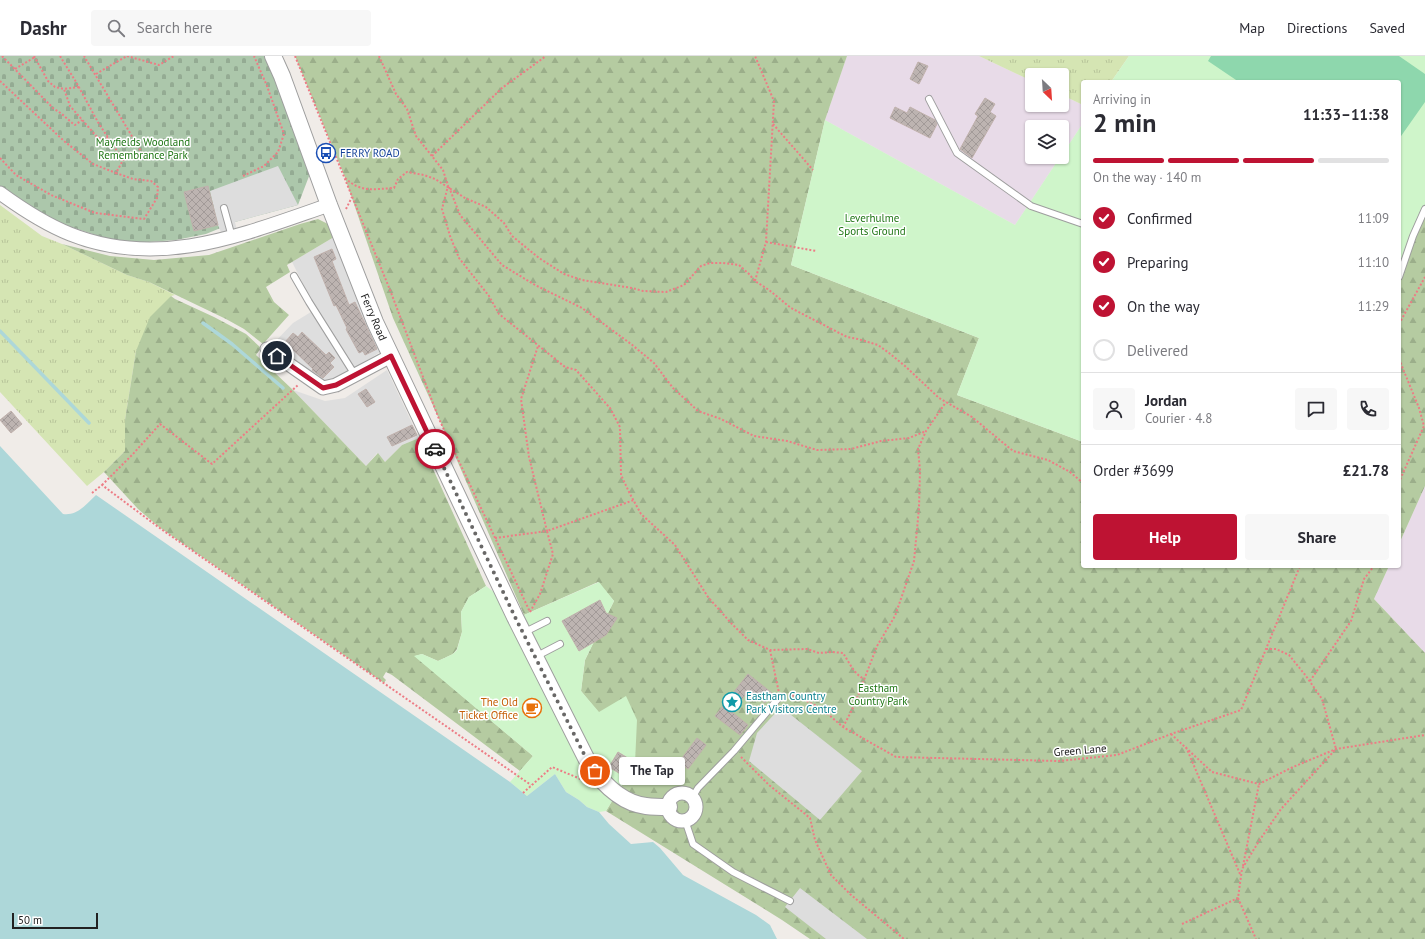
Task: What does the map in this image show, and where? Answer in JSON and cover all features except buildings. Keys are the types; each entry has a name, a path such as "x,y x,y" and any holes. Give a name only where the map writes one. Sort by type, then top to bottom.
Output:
{"street":[{"name":"Ferry Road","path":"273,56 282,76 329,205 375,322 523,633 589,764 600,779 612,791 629,801 645,806 669,807"},
{"path":"0,193 43,221 71,235 102,244 131,248 156,249 181,248 232,238 329,205"},
{"path":"267,349 323,388 336,385 391,356"},
{"path":"685,793 692,798 696,805 696,809 692,816 685,820 676,819 670,812 669,807 671,799 677,794 685,793"}],"lane":[{"path":"929,98 957,153 1032,206 1081,223"},
{"path":"224,208 232,238"},
{"path":"1401,271 1413,236 1425,209"},
{"path":"294,276 355,375"},
{"path":"523,633 546,621"},
{"path":"535,657 560,644"},
{"path":"692,798 698,788 734,751 777,700"},
{"path":"685,820 693,844 733,872 790,901"}],"path":[{"path":"2,56 54,109 61,112 63,116 75,125 82,120"},
{"path":"60,56 108,138 123,160"},
{"path":"84,56 142,153 123,160 116,173"},
{"path":"96,74 127,56 159,66 174,56"},
{"path":"243,176 264,166 278,152 284,134 267,86 254,56"},
{"path":"295,56 440,419 530,612 540,594 553,554 529,457 521,399 538,346"},
{"path":"379,56 396,94 407,109 416,136 443,170 460,215 502,265 535,285 582,308 631,344 654,363 673,388 698,411 722,419 754,436 787,441 818,450 851,449 881,440 909,438 926,430"},
{"path":"432,156 502,88 546,56"},
{"path":"755,56 774,101 766,242 755,281"},
{"path":"15,69 34,57 48,80 55,87 64,89 79,87"},
{"path":"0,82 64,142 92,164 134,179 151,181 158,187 157,198 144,219 95,213 51,195 16,174 0,158"},
{"path":"64,89 70,106 98,138 108,138"},
{"path":"773,124 813,170"},
{"path":"345,178 352,185 367,190 375,188 394,188 398,179 407,172 424,175 435,179 465,198 486,207 504,223 512,236 539,258 564,274 582,280 643,291 666,292 684,285 701,266 723,263 739,265 755,281 769,290 791,308 847,337 878,346 905,366 939,398 972,417 1013,451 1048,460 1070,472 1081,481"},
{"path":"448,186 442,209 458,258 489,296 499,314 565,367 576,370 610,408 620,427 621,474 641,514 675,545 708,597 731,624 748,640 770,650 807,649 819,653 843,652 852,667 860,677 864,679"},
{"path":"766,242 816,251"},
{"path":"1401,320 1425,277"},
{"path":"1401,364 1425,426 1401,478"},
{"path":"92,493 133,454 160,424 212,464 307,377"},
{"path":"843,727 877,646 895,616 914,561 919,508 920,470 918,449 926,430 946,402"},
{"path":"102,485 161,529 531,785"},
{"path":"495,538 547,531 634,500"},
{"name":"Green Lane","path":"777,700 782,695 797,696 822,709 843,727 896,757 1059,761 1117,755 1171,734 1241,710 1299,568"},
{"path":"1310,681 1351,621 1364,579 1372,568"},
{"path":"1266,649 1276,649 1289,655 1310,681 1322,699 1336,749"},
{"path":"770,650 779,691 777,700"},
{"path":"1171,734 1186,746 1212,772 1259,784 1293,767 1336,749 1425,735"},
{"path":"1186,746 1241,875"},
{"path":"1256,939 1238,898 1242,869 1280,809 1336,749"},
{"path":"744,760 769,785 810,818 815,840 831,874 850,894 904,939"},
{"path":"523,792 552,767 584,780"},
{"path":"1241,875 1259,784"},
{"path":"1182,924 1238,898"}],"shaded area":[{"path":"847,56 979,56 1025,78 1025,112 1069,112 1069,98 1081,104 1081,126 1069,144 1069,120 1025,120 1025,164 1055,164 1015,225 825,120"},
{"path":"278,166 298,205 235,222 238,236 224,240 218,225 210,191"},
{"path":"334,237 383,350 354,369 315,308 292,262"},
{"path":"311,312 349,372 326,386 273,344 293,323"},
{"path":"387,370 419,438 402,445 385,462 377,453 366,466 293,390 325,401 345,398"},
{"path":"1425,486 1425,653 1374,599 1388,568 1401,568 1401,540"},
{"path":"781,707 862,771 820,820 749,761 757,733"},
{"path":"800,888 867,939 826,939 785,907"}],"green space":[{"name":"Mayfields Woodland Remembrance Park","path":"0,56 266,56 311,171 298,205 235,222 206,234 176,240 135,243 105,238 56,222 36,212 0,187"},
{"name":"Eastham Country Park","path":"295,56 847,56 825,120 791,265 979,338 957,395 1081,441 1081,568 1388,568 1374,599 1425,653 1425,939 810,939 782,920 606,811 635,763 599,713 581,691 585,660 614,601 598,582 524,615 439,419 393,318 344,175"},
{"path":"979,56 1129,56 1112,80 1081,80 1081,104 1069,98 1069,68 1025,68 1025,78"},
{"path":"1129,56 1425,56 1425,209 1401,272 1401,80 1112,80"},
{"path":"1211,56 1399,56 1425,74 1425,102 1401,136 1401,80 1236,80 1208,61"},
{"name":"Leverhulme Sports Ground","path":"825,120 1015,225 1055,164 1069,164 1069,144 1081,126 1081,441 957,395 979,338 791,265"},
{"path":"0,205 42,236 127,275 149,282 175,295 171,296 136,351 125,420 125,451 104,472 87,486 0,392"},
{"path":"1425,209 1425,486 1401,540 1401,272"},
{"path":"318,219 328,224 334,237 287,265 290,272 266,287 274,302 289,315 263,344 244,329 226,319 149,282 127,275 62,244 110,256 154,260 209,255"},
{"path":"171,296 246,334 261,348 256,355 293,390 366,466 378,453 385,462 402,445 419,438 486,586 469,597 461,612 462,632 457,649 453,654 438,661 422,654 415,656 533,756 520,771 392,675 386,672 383,677 386,680 384,683 159,527 138,509 104,472 125,451 125,420 136,351 150,317"},
{"path":"599,582 614,601 585,660 581,691 599,712 626,696 637,720 635,763 606,811 599,812 587,807 566,792 555,774 527,796 510,782 533,756 414,656 422,654 438,661 453,654 457,650 462,632 461,612 469,597 486,586 524,615"}],"water":[{"path":"0,446 63,514 77,511 96,495 510,782 527,796 555,774 566,792 587,807 599,812 609,824 631,844 653,842 683,875 756,915 770,925 777,939 0,939"}],"waterway":[{"path":"203,323 232,344 283,388"},
{"path":"0,331 89,423"}],"way so far":[{"path":"435,449 515,617 589,764 595,771"}],"place":[{"name":"FERRY ROAD","path":"326,153"},
{"name":"Eastham Country Park Visitors Centre","path":"732,702"},
{"name":"The Old Ticket Office","path":"532,708"},
{"name":"The Tap","path":"595,771"}],"route":[{"path":"277,356 323,388 327,388 354,376 391,356 435,449"}]}
